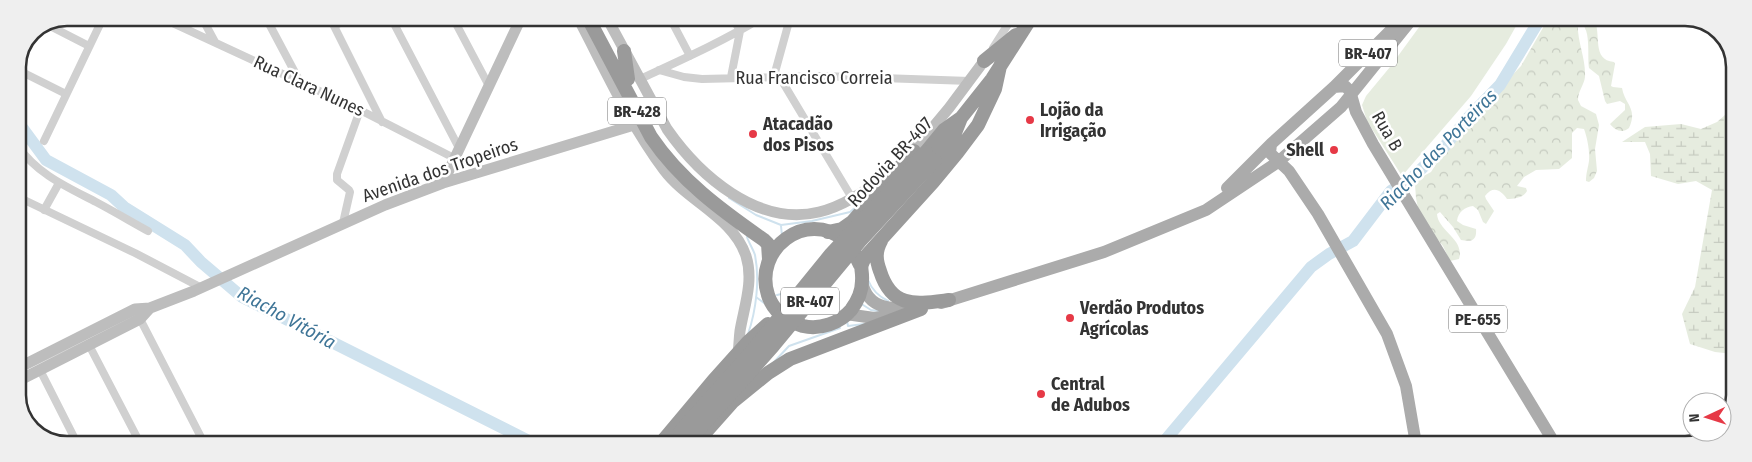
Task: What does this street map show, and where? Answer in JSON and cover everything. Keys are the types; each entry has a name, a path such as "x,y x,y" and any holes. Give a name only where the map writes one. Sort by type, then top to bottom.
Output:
{"highway":[{"name":"BR-428","path":"592,26 650,137 673,166 702,193 768,244 769,259"},
{"name":"BR-428","path":"601,26 634,79 658,134 669,150 706,188 772,240 782,241"},
{"path":"984,62 1025,26"},
{"name":"BR-407","path":"860,265 957,153 978,125 995,89 1000,66 1026,26"},
{"path":"624,51 634,79"},
{"name":"Rodovia BR-407","path":"685,436 773,346 860,241 925,154 953,138 961,118 1000,66"},
{"name":"BR-407","path":"828,232 842,229 852,222 925,154"},
{"path":"656,159 673,166"},
{"path":"812,229 828,232 843,240 854,251 860,265 862,281 859,296 851,310 839,320 824,326 803,326 780,315 770,302 765,286 765,269 771,254 782,241 796,232 812,229"},
{"path":"883,238 877,252 877,264 884,284 890,292 906,302 915,304 948,300"},
{"name":"BR-407","path":"668,436 748,342 768,324 772,313 770,302"},
{"path":"731,403 768,373 790,359 921,309"},
{"name":"BR-407","path":"702,436 794,330 803,326"}],"main road":[{"path":"443,183 515,26"},
{"path":"582,26 644,144 676,183 731,229 740,242 747,258 749,272 747,300 740,330 738,354"},
{"path":"610,26 624,51"},
{"name":"BR-407","path":"1206,210 1271,144 1334,87 1395,26"},
{"name":"BR-407","path":"948,300 1104,252 1206,210 1278,162 1341,107 1407,26"},
{"path":"634,79 676,142 697,166 732,194 766,210 805,214 820,212 852,198 925,154 970,81 984,62"},
{"path":"1334,87 1345,86 1351,93"},
{"name":"Rua B","path":"1351,93 1356,112 1392,174 1550,436"},
{"name":"Avenida dos Tropeiros","path":"138,314 385,205 443,183 634,125"},
{"path":"1271,144 1270,153 1290,171 1318,214 1387,334 1406,386 1415,436"},
{"path":"862,281 864,292 868,298 889,308 910,308 948,300"},
{"path":"846,314 874,318 886,317 921,309 948,300"},
{"path":"26,377 89,345 138,314"},
{"path":"26,365 138,314"}],"street":[{"path":"44,141 99,26"},
{"name":"Rua Clara Nunes","path":"180,26 382,122 456,153"},
{"path":"206,26 215,42"},
{"path":"270,26 300,82"},
{"path":"334,26 382,122"},
{"path":"396,26 456,153"},
{"path":"457,26 489,86"},
{"path":"674,26 690,56"},
{"path":"731,78 740,31 737,26"},
{"path":"634,79 690,56 748,26"},
{"path":"788,26 776,76 852,198"},
{"path":"984,62 1007,26"},
{"path":"54,28 89,46"},
{"name":"Rua Francisco Correia","path":"659,70 692,78 822,76 970,81"},
{"path":"26,74 66,94"},
{"path":"343,223 351,196 349,190 337,180 337,174 360,110"},
{"path":"26,157 38,169 59,183 148,231"},
{"path":"44,210 59,183"},
{"path":"26,201 204,285"},
{"path":"138,314 200,436"},
{"path":"89,345 136,436"},
{"path":"40,370 73,436"}],"green space":[{"path":"1420,26 1516,26 1471,96 1402,176 1367,121 1362,105 1366,96"},
{"path":"1544,26 1578,26 1585,77 1578,100 1581,106 1596,114 1599,125 1595,149 1597,171 1594,178 1589,182 1586,181 1589,161 1588,144 1584,129 1577,128 1572,133 1572,158 1559,169 1536,170 1524,177 1517,186 1526,188 1527,191 1521,197 1507,199 1497,190 1491,191 1485,196 1494,211 1486,224 1483,222 1478,210 1473,206 1467,207 1460,213 1457,221 1476,229 1473,240 1461,240 1440,212 1437,214 1438,220 1455,240 1460,252 1459,259 1450,261 1443,246 1427,227 1419,213 1415,185 1420,178 1431,172 1449,144 1478,115 1490,98 1521,66"},
{"path":"1584,26 1596,26 1598,45 1602,57 1615,64 1611,86 1622,88 1632,111 1629,128 1624,131 1614,128 1610,124 1625,110 1625,104 1620,101 1607,104 1605,101 1599,76 1589,68 1588,41"},
{"path":"1726,114 1726,353 1715,352 1690,344 1682,314 1695,287 1712,190 1696,181 1678,184 1651,176 1650,154 1645,142 1622,142 1645,127 1681,124 1701,129 1717,122"}],"waterway":[{"name":"Riacho das Porteiras","path":"1169,436 1311,267 1329,254 1353,241 1391,191 1411,179 1444,147 1468,118 1500,85 1536,26"},
{"name":"Riacho Vitória","path":"26,133 46,160 111,195 124,207 185,245 201,262 242,297 519,436"},
{"path":"729,198 756,215 781,225 812,221 850,212 857,206"},
{"path":"781,226 782,236"},
{"path":"747,237 755,255 757,275 755,305 748,334"},
{"path":"868,280 871,287 888,301"},
{"path":"777,295 794,291"},
{"path":"756,297 764,303"},
{"path":"860,303 871,310 879,311"},
{"path":"847,321 848,326 864,324"},
{"path":"773,363 789,346 840,328"}],"place":[{"name":"Lojão da Irrigação","path":"1030,120"},
{"name":"Atacadão dos Pisos","path":"753,134"},
{"name":"Shell","path":"1334,150"},
{"name":"Verdão Produtos Agrícolas","path":"1070,318"},
{"name":"Central de Adubos","path":"1041,394"}]}
